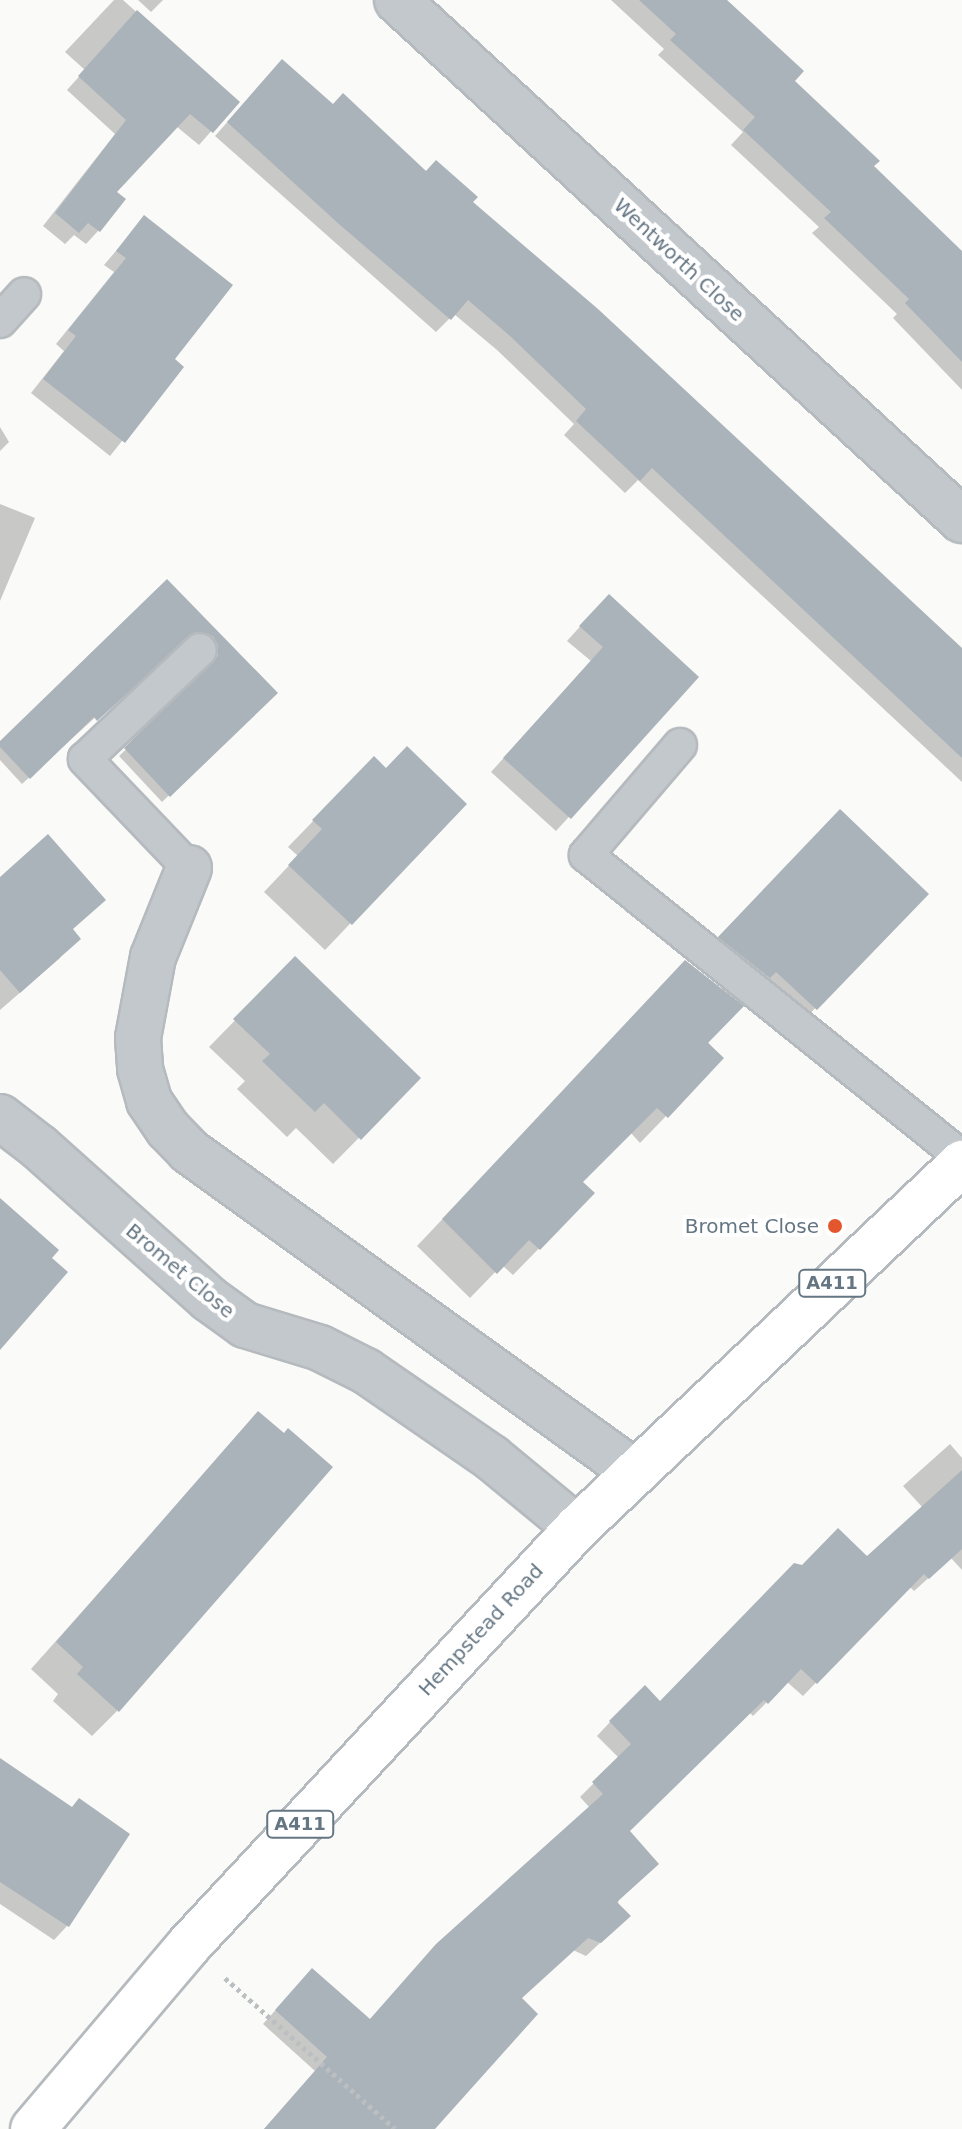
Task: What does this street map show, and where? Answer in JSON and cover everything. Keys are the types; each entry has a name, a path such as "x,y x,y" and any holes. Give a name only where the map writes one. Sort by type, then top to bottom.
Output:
{"main road":[{"name":"Hempstead Road","path":"33,2129 189,1945 577,1528 633,1471 962,1160"}],"street":[{"name":"Wentworth Close","path":"397,0 962,520"},
{"path":"189,868 153,957 138,1038 140,1069 149,1101 168,1129 189,1151 633,1471"},
{"name":"Bromet Close","path":"0,1117 39,1147 221,1308 245,1325 320,1348 366,1371 492,1458 577,1528"}],"lane":[{"path":"0,321 24,294"},
{"path":"189,868 85,759 200,650"},
{"path":"680,745 586,855 962,1160"}],"path":[{"path":"189,1945 395,2129"}],"building":[{"path":"639,0 727,0 804,71 795,81 880,161 874,166 962,251 962,362 905,303 909,299 824,218 831,212 743,130 755,117 670,40 676,34"},
{"path":"137,10 240,102 213,133 190,114 117,192 126,199 100,232 88,223 79,233 55,213 126,120 78,76"},
{"path":"282,59 333,104 343,93 426,171 436,160 478,197 473,202 598,309 962,648 962,758 652,468 640,481 576,421 586,409 510,336 468,300 451,320 227,122"},
{"path":"144,215 233,285 175,359 184,367 125,443 43,379 76,336 68,330 126,258 116,251"},
{"path":"167,579 278,693 170,797 124,748 218,656 218,645 213,636 195,632 97,721 94,717 30,779 0,747 0,741"},
{"path":"609,594 699,677 571,819 503,758 603,647 579,626"},
{"path":"407,746 467,804 352,925 288,865 322,829 312,820 374,756 386,768"},
{"path":"840,809 929,894 817,1010 776,972 770,978 718,937"},
{"path":"48,834 106,900 73,929 81,939 20,993 0,970 0,877"},
{"path":"295,956 421,1078 361,1140 324,1103 315,1112 262,1061 270,1054 233,1019"},
{"path":"685,960 744,1006 708,1043 724,1058 668,1118 657,1108 583,1182 595,1193 540,1250 529,1240 497,1274 442,1219"},
{"path":"0,1198 59,1250 52,1258 68,1272 0,1350"},
{"path":"258,1411 284,1433 288,1428 333,1467 119,1712 77,1674 83,1667 56,1642"},
{"path":"962,1470 962,1549 929,1579 924,1574 817,1684 801,1669 768,1704 764,1700 630,1831 659,1864 617,1902 631,1916 601,1943 588,1938 522,1998 538,2014 435,2129 264,2129 327,2057 275,2010 312,1968 370,2019 436,1944 603,1794 592,1782 631,1744 609,1721 645,1685 660,1701 794,1563 802,1565 838,1528 867,1556"},
{"path":"0,1758 72,1807 79,1798 130,1834 69,1927 0,1882"}],"place":[{"name":"Bromet Close","path":"835,1226"}]}
